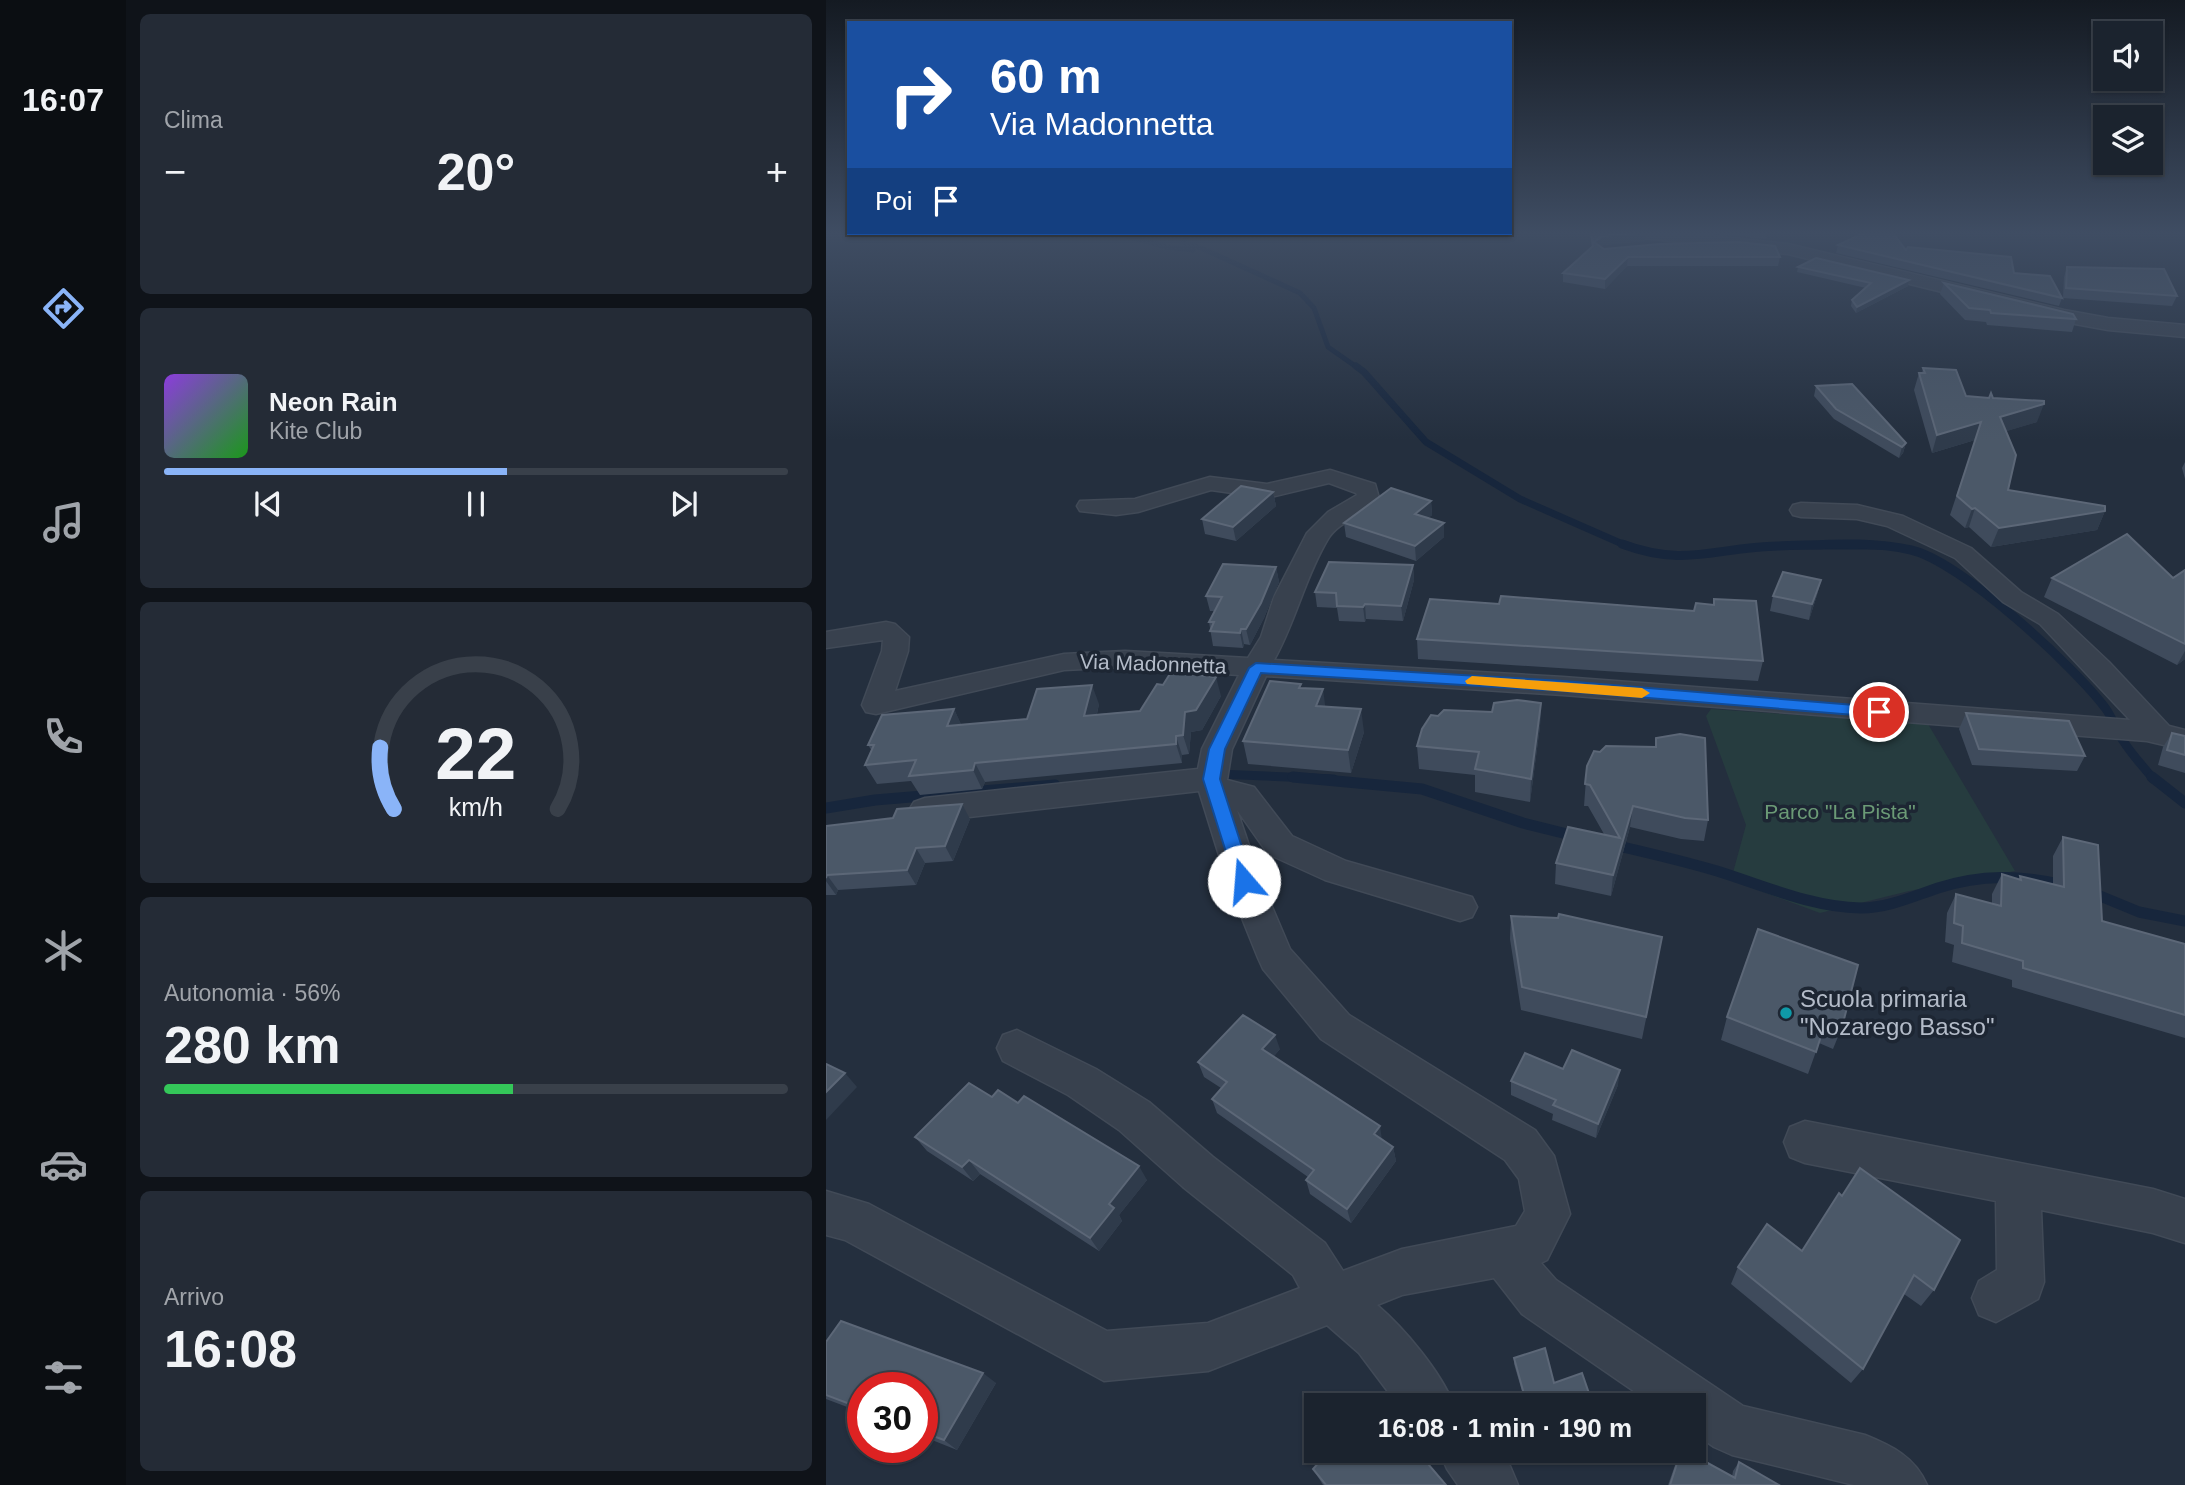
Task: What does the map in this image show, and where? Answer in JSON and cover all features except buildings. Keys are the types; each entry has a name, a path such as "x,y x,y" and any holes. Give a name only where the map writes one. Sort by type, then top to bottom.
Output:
{"street":[{"path":"2010,301 2087,320 2185,331"},
{"path":"826,1213 853,1220 1104,1356 1208,1347 1402,1272 1504,1253 1531,1244 1548,1214 1539,1171 1520,1145 1335,1027 1276,958 1244,881 1213,784 1217,749 1274,637 1287,597 1319,533 1336,517 1368,498 1367,489 1330,477 1267,491 1210,484 1138,505 1116,508 1088,506"},
{"path":"1801,510 1857,512 1895,521 1963,553 2012,597 2049,620 2163,735"},
{"name":"Via Madonnetta","path":"826,640 886,630 896,637 895,650 876,705 1064,662 1125,659 1563,686 2163,735"},
{"path":"911,811 1213,784 1243,794 1280,845 1337,871 1461,907"},
{"path":"1017,1048 1082,1082 1134,1116 1198,1172 1309,1259 1333,1298 1376,1336 1420,1393"},
{"path":"1805,1142 2153,1211 2185,1221"},
{"path":"1996,1298 2021,1282 2018,1184"},
{"path":"1504,1253 1539,1297 1732,1429 1866,1461 1900,1485"},
{"path":"1474,1463 1491,1485"}],"green space":[{"name":"Parco \"La Pista\"","path":"1711,709 1928,724 2015,871 1909,891 1820,913 1731,880 1746,825 1706,716"}],"waterway":[{"path":"1308,301 1314,308 1328,347 1358,368"},
{"path":"1356,366 1426,442 1520,499 1623,544"},
{"path":"1623,544 1665,555 1683,555 1756,547 1861,544 1911,550 1932,558 1986,594 2044,643 2106,709 2127,747 2153,779"},
{"path":"1788,546 1880,546"},
{"path":"1217,774 1298,777"},
{"path":"1293,777 1298,777"},
{"path":"1298,777 1334,779"},
{"path":"1298,777 1422,789 1523,823 1579,837"},
{"path":"2152,777 2185,803"},
{"path":"826,808 875,800 1055,785"},
{"path":"1614,845 1704,867 1806,900 1842,907 1881,906 1954,883 1986,878 2032,879 2064,885"},
{"path":"2088,891 2139,912 2185,921"}],"slow traffic":[{"path":"1472,681 1642,693"}],"place":[{"name":"Scuola primaria \"Nozarego Basso\"","path":"1786,1013"}],"route":[{"path":"1244,881 1211,779 1217,749 1256,668 1563,686 1879,712"}]}
